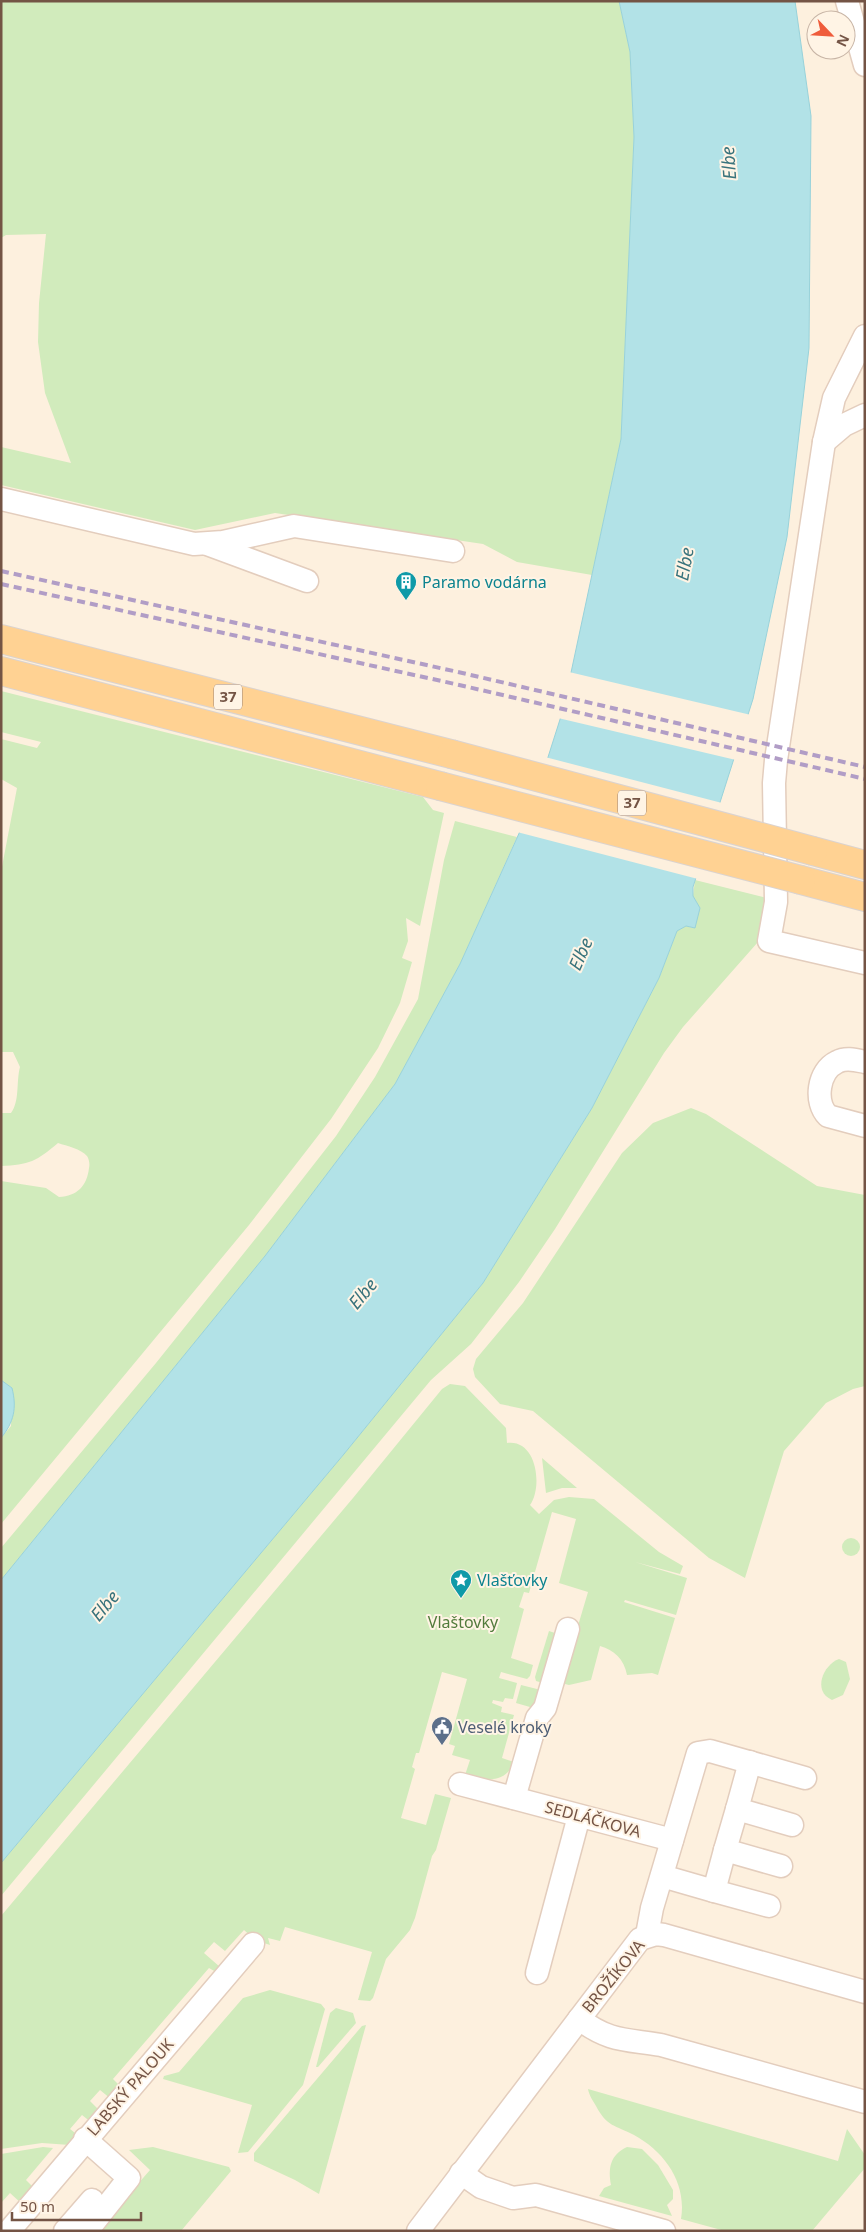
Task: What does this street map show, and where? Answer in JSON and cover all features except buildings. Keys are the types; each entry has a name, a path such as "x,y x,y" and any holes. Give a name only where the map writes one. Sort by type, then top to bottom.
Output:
{"main road":[{"name":"37","path":"2,640 451,754 865,865"},
{"name":"37","path":"1,671 865,897"}],"street":[{"path":"847,1 865,65"},
{"path":"865,336 834,398 824,442 776,760 774,783 776,902 769,941 865,963"},
{"path":"824,442 844,425 865,415"},
{"path":"1,499 176,540 207,544 307,581"},
{"path":"207,544 294,526 452,551"},
{"path":"865,1062 844,1060 831,1066 823,1079 819,1097 820,1104 828,1116 865,1126"},
{"path":"514,1798 537,1718 545,1708 568,1629"},
{"path":"648,1926 695,1759 701,1751 710,1751 805,1778"},
{"path":"714,1891 750,1762"},
{"name":"SEDLÁČKOVA","path":"460,1784 672,1840"},
{"path":"737,1809 792,1824"},
{"path":"537,1973 579,1816"},
{"path":"725,1850 780,1866"},
{"path":"662,1876 769,1906"},
{"name":"BROŽÍKOVA","path":"418,2231 648,1926 664,1934 865,1992"},
{"name":"LABSKÝ PALOUK","path":"9,2231 253,1944"},
{"path":"578,2019 601,2033 629,2042 661,2045 865,2102"},
{"path":"86,2139 130,2178 87,2231"},
{"path":"65,2231 118,2168"},
{"path":"461,2173 481,2187 513,2198 536,2195 664,2231"}],"green space":[{"path":"1,1 619,1 630,52 634,137 621,439 592,575 517,562 483,544 275,513 195,530 1,485 1,447 71,463 45,393 38,342 39,303 46,234 6,235 1,238"},
{"path":"1,691 423,797 433,810 444,813 420,926 406,918 408,941 402,958 412,962 400,1003 378,1048 331,1119 249,1225 1,1524 1,1438 11,1426 12,1388 1,1380 1,1181 46,1188 59,1197 71,1195 80,1189 86,1180 89,1162 88,1157 81,1151 58,1143 32,1161 19,1165 1,1166 1,1113 11,1113 14,1108 20,1067 13,1052 1,1052 1,872 17,788 1,779 1,739 37,748 41,742 1,732"},
{"path":"455,821 517,837 460,964 395,1084 265,1256 1,1580 1,1548 156,1363 272,1218 336,1136 375,1077 418,999 444,860"},
{"path":"695,880 771,899 758,942 683,1027 664,1053 555,1229 519,1282 471,1344 431,1380 1,1896 1,1863 344,1454 483,1283 592,1108 659,978 677,931 686,926 694,928 700,908 693,896"},
{"path":"691,1108 706,1114 817,1186 865,1195 865,1386 853,1389 826,1403 784,1451 745,1578 709,1558 533,1411 500,1404 475,1377 473,1369 476,1359 523,1303 622,1153 653,1123"},
{"name":"Vlaštovky","path":"450,1384 465,1386 506,1428 507,1443 517,1444 525,1448 531,1456 535,1466 536,1487 530,1505 539,1514 554,1500 569,1497 594,1499 659,1552 683,1566 680,1574 635,1562 687,1578 676,1615 625,1600 624,1602 675,1618 658,1675 652,1673 627,1675 626,1669 618,1656 600,1646 591,1680 569,1685 561,1683 588,1592 559,1583 576,1519 552,1512 529,1593 524,1592 519,1607 524,1609 511,1658 533,1665 530,1676 527,1679 501,1672 499,1678 517,1683 513,1699 505,1698 503,1702 493,1700 492,1703 502,1707 501,1712 514,1715 502,1758 514,1762 510,1769 500,1778 487,1779 465,1775 470,1760 452,1755 455,1746 449,1744 467,1679 442,1672 419,1753 416,1753 412,1767 415,1769 401,1818 426,1825 435,1794 451,1798 436,1850 432,1856 415,1918 410,1930 386,1959 373,1998 370,2001 358,2000 372,1952 285,1927 280,1941 268,1938 270,1945 255,1940 244,1930 225,1951 214,1942 204,1953 220,1967 216,1972 209,1968 113,2079 121,2087 111,2099 100,2090 90,2101 100,2111 94,2119 87,2119 82,2115 70,2129 79,2136 70,2145 42,2143 1,2149 1,1916 353,1498 442,1389"},
{"path":"542,1458 577,1488 562,1488 546,1493"},
{"path":"847,1538 855,1538 860,1543 858,1554 847,1556 842,1551 842,1543"},
{"path":"549,1631 558,1634 543,1683 536,1681 535,1677"},
{"path":"839,1659 846,1662 850,1679 843,1695 832,1700 822,1691 822,1678 828,1667"},
{"path":"521,1685 541,1690 537,1709 516,1703"},
{"path":"270,1990 321,2004 325,2009 303,2085 248,2152 238,2153 252,2105 163,2079 164,2076 179,2072 243,1998"},
{"path":"336,2008 353,2013 356,2023 316,2067 330,2013"},
{"path":"366,2025 319,2194 295,2180 254,2161 254,2153 362,2026"},
{"path":"588,2089 838,2161 847,2129 865,2155 865,2168 812,2231 725,2231 681,2219 681,2193 677,2181 664,2160 645,2142 608,2122 600,2113"},
{"path":"43,2147 53,2148 26,2180 34,2188 21,2203 10,2193 1,2203 1,2154"},
{"path":"153,2147 229,2167 231,2171 181,2231 97,2231 150,2170 129,2150"},
{"path":"627,2147 642,2149 658,2165 673,2190 673,2199 667,2205 672,2216 599,2196 604,2188 611,2185 610,2168 614,2158 621,2150"}],"water":[{"name":"Elbe","path":"619,1 795,1 811,116 809,348 787,537 753,699 693,887 693,896 700,908 695,928 686,926 677,931 659,978 592,1108 483,1283 344,1454 1,1863 1,1580 265,1256 395,1084 460,964 535,798 563,710 621,439 634,137 630,52"},
{"path":"1,1380 12,1388 14,1408 12,1420 1,1438"}],"pier":[{"path":"569,672 751,715 736,760 558,718"},
{"path":"545,757 722,803 698,879 517,832 532,797"}],"railway":[{"path":"1,571 458,672 865,767"},
{"path":"1,584 455,684 865,779"}],"place":[{"name":"Paramo vodárna","path":"406,601"},
{"name":"Vlašťovky","path":"461,1599"},
{"name":"Veselé kroky","path":"442,1746"}]}
